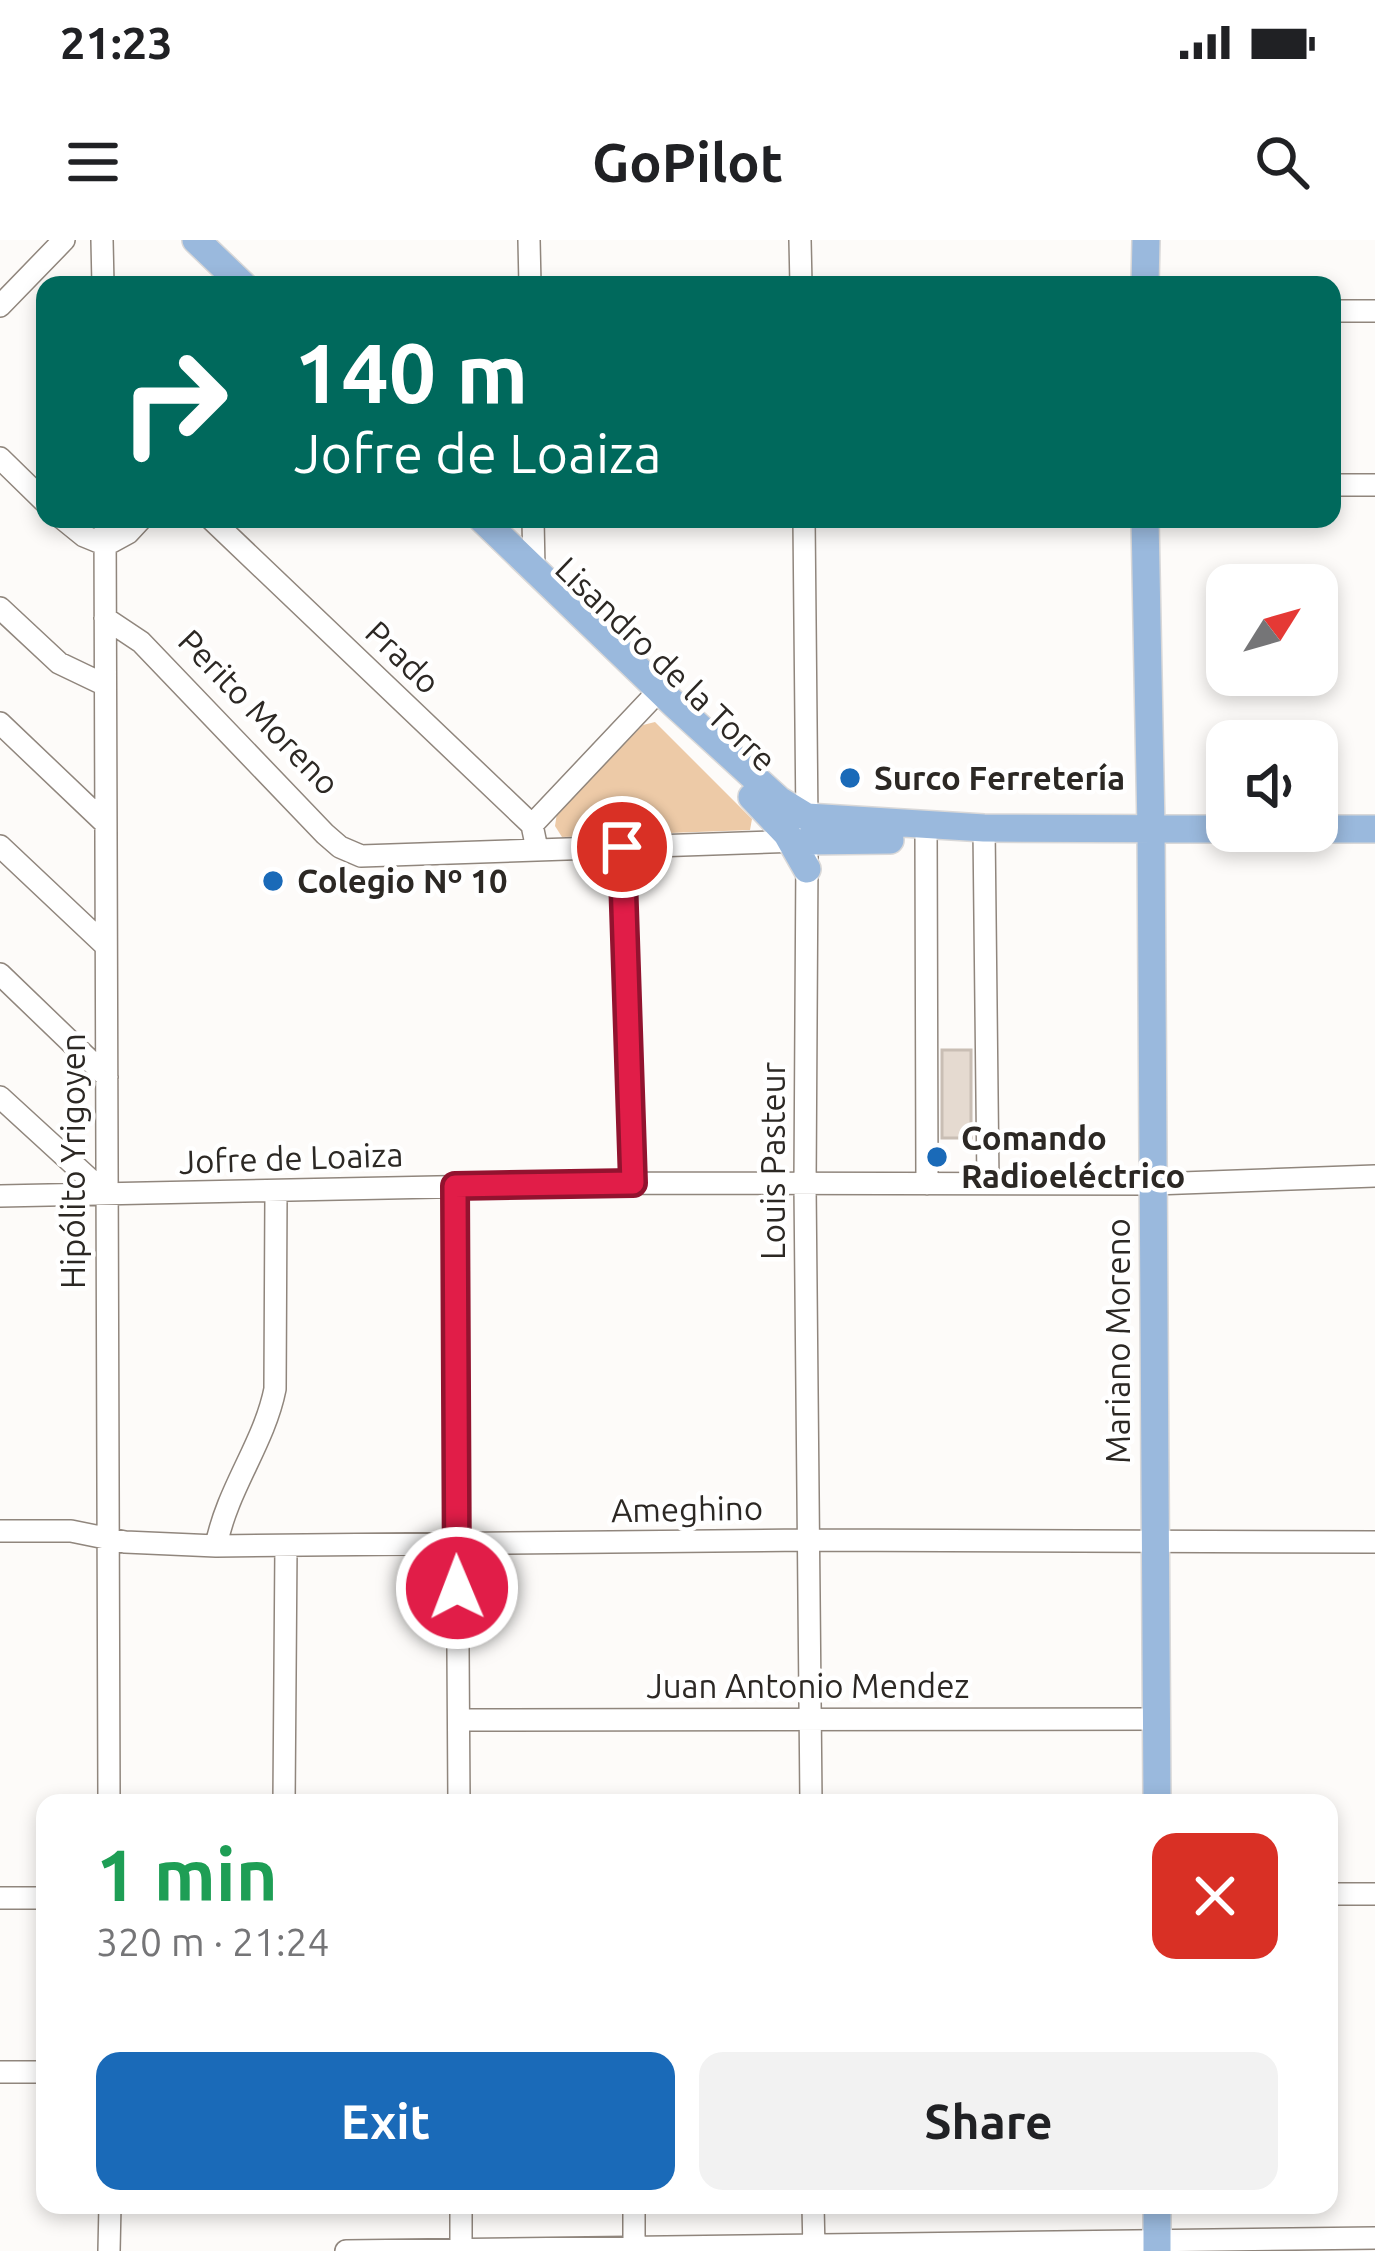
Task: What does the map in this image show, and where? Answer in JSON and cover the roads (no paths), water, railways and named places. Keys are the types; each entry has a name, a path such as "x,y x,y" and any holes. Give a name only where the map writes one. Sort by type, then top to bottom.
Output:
{"main road":[{"path":"174,240 211,276"},
{"path":"196,240 234,276"},
{"path":"1145,276 1146,240"},
{"name":"Lisandro de la Torre","path":"473,528 803,842"},
{"name":"Lisandro de la Torre","path":"491,528 779,800 803,842"},
{"name":"Mariano Moreno","path":"1145,528 1157,1794"},
{"path":"803,842 926,826 1206,829"},
{"path":"1338,829 1375,829"},
{"path":"1156,2214 1156,2246"}],"street":[{"path":"0,306 64,240"},
{"path":"102,240 103,276"},
{"path":"530,240 530,276"},
{"path":"800,240 801,276"},
{"path":"1341,311 1375,311"},
{"path":"0,458 36,493"},
{"path":"1341,485 1375,485"},
{"path":"74,528 106,545 133,528"},
{"name":"Hipólito Yrigoyen","path":"105,528 109,1794"},
{"name":"Prado","path":"220,528 532,826"},
{"path":"533,528 534,569"},
{"name":"Louis Pasteur","path":"804,528 812,1794"},
{"path":"0,608 59,663 105,685"},
{"name":"Perito Moreno","path":"105,618 141,642 340,847 361,856 537,849"},
{"path":"651,699 532,826 537,849 803,842"},
{"path":"0,723 106,824"},
{"path":"926,826 927,1184"},
{"path":"985,828 988,1184"},
{"path":"0,846 105,945"},
{"path":"622,847 633,1183"},
{"path":"0,974 106,1077"},
{"path":"0,1097 106,1195"},
{"name":"Jofre de Loaiza","path":"0,1196 633,1183 1154,1184 1375,1176"},
{"path":"455,1186 459,1794"},
{"path":"217,1546 226,1502 270,1413 275,1389 276,1193"},
{"name":"Ameghino","path":"0,1532 71,1531 125,1542 217,1546 807,1540 1375,1542"},
{"path":"284,1794 286,1546"},
{"name":"Juan Antonio Mendez","path":"459,1720 1157,1719"},
{"path":"1338,1894 1375,1894"},
{"path":"0,1898 36,1898"},
{"path":"0,2072 36,2072"},
{"path":"109,2251 110,2214"},
{"path":"460,2214 460,2250"},
{"path":"634,2214 634,2246"},
{"path":"813,2214 814,2247"},
{"path":"346,2251 1156,2246 1375,2238"}],"place":[{"name":"Surco Ferretería","path":"850,778"},
{"name":"Colegio Nº 10","path":"273,881"},
{"name":"Comando Radioeléctrico","path":"937,1157"}]}
